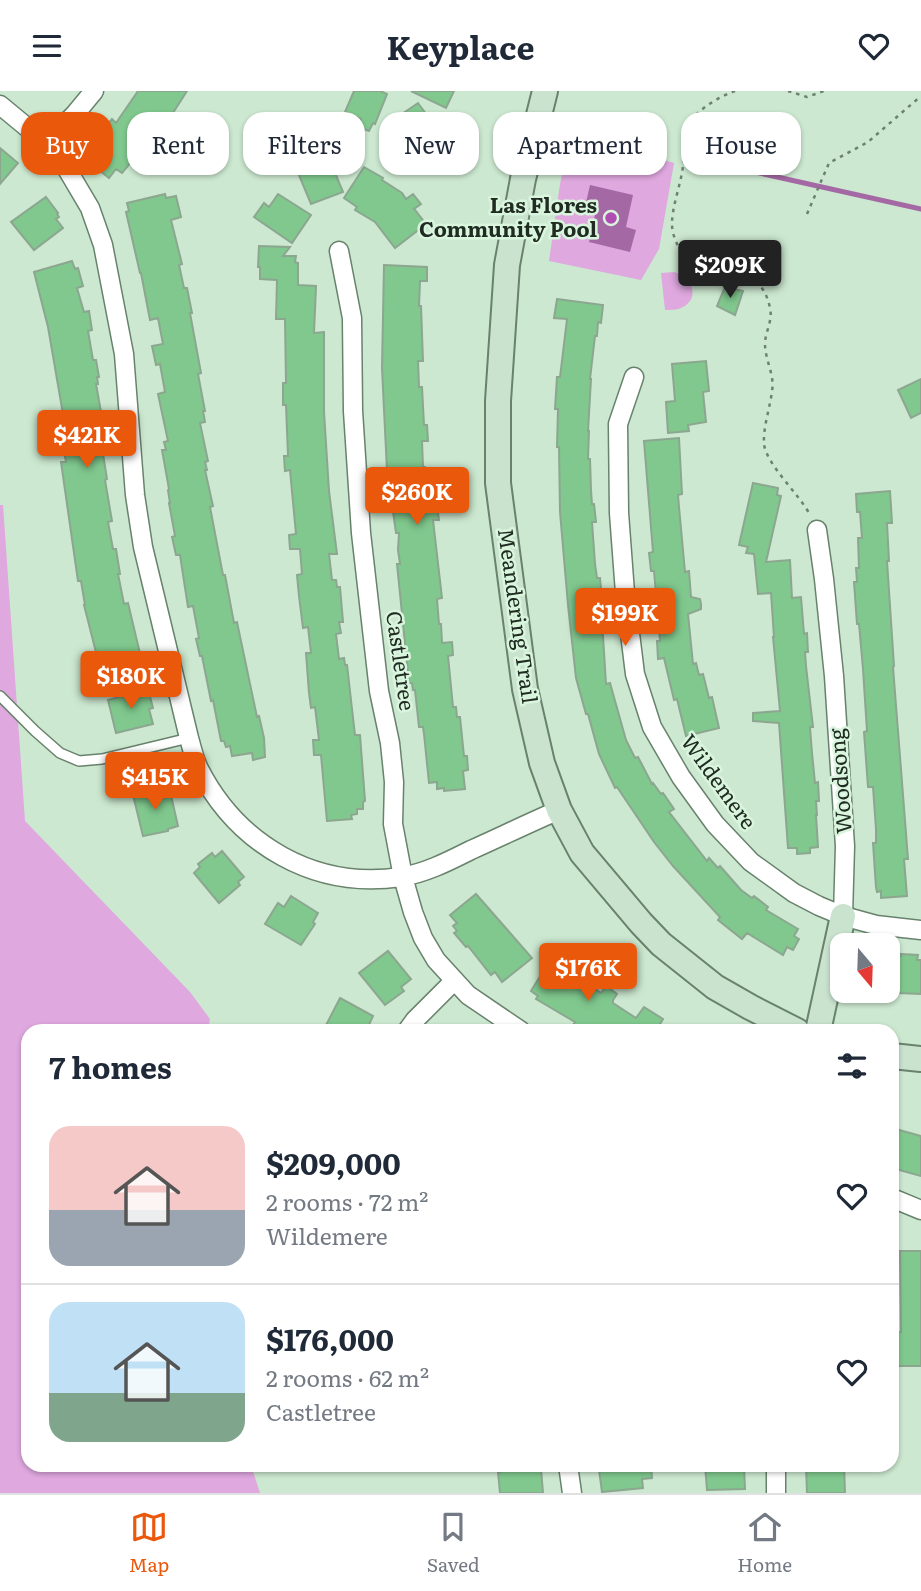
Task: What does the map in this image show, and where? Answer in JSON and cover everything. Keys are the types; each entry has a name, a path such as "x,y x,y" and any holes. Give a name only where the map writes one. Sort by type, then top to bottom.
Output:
{"street":[{"path":"77,112 94,91"},
{"name":"Meandering Trail","path":"545,91 523,179 507,265 498,401 498,483 525,689 542,762 559,810 582,853 641,923 661,944 715,987 783,1024"},
{"path":"0,105 21,122"},
{"path":"70,175 90,208 103,245 124,354 135,495 143,547 189,738 198,767 229,815 258,842 294,863 330,875 374,879 403,877 431,869 559,810"},
{"name":"Castletree","path":"339,251 352,318 353,411 361,533 379,691 390,743 394,782 393,824 403,877 423,938 436,960 468,995 511,1024"},
{"name":"Wildemere","path":"634,377 618,424 619,513 635,674 652,727 681,777 715,824 751,862 794,893 843,916 876,925 921,930"},
{"name":"Woodsong","path":"817,530 833,662 845,846 843,916 820,1024"},
{"path":"412,1024 454,981"},
{"path":"899,1057 921,1059"},
{"path":"899,1201 921,1209"},
{"path":"569,1472 572,1493"},
{"path":"776,1472 776,1493"}],"lane":[{"path":"0,697 60,753 79,761 103,759 189,738"}],"path":[{"path":"734,91 719,97 689,122 671,223 680,251 690,262 703,268 740,274 757,281 764,292 770,308 771,322 765,345 772,377 772,391 764,445 771,461 804,503 817,530"},
{"path":"789,91 807,97 824,91"},
{"path":"807,214 829,163 868,142 921,96"}],"shaded area":[{"path":"667,161 674,163 659,249 641,280 549,261 562,175 667,175"},
{"name":"Las Flores Community Pool","path":"590,185 633,195 626,227 636,230 630,252 589,242 596,210 585,207"},
{"path":"674,272 689,282 692,298 681,308 665,310 661,273"},
{"path":"0,505 3,505 25,821 190,992 210,1019 209,1024 21,1024 21,1472 253,1472 260,1493 0,1493"}],"building":[{"path":"138,91 187,91 174,112 127,112 127,167 122,173 116,169 113,173 113,120 116,123"},
{"path":"354,91 380,91 387,94 375,124 373,123 369,131 365,130 365,112 345,112"},
{"path":"411,91 454,91 446,108"},
{"path":"418,103 425,112 405,112"},
{"path":"0,148 18,163 0,184"},
{"path":"365,168 383,178 382,180 402,193 406,199 413,194 421,204 414,209 426,224 395,248 375,222 355,210 357,207 344,198 359,175 365,175"},
{"path":"299,175 336,175 343,192 311,204"},
{"path":"165,194 166,198 176,196 181,217 171,220 182,264 179,265 184,288 187,288 192,313 201,373 198,374 205,422 200,423 208,461 205,462 205,470 213,506 210,507 234,623 237,622 264,738 265,757 253,760 252,753 232,756 230,746 226,747 224,741 221,741 196,639 199,638 193,606 188,607 180,555 176,555 172,537 175,536 162,450 166,450 164,442 168,441 158,394 165,392 160,364 156,365 152,346 163,344 158,318 150,320 126,212 129,211 127,203"},
{"path":"278,194 311,215 292,243 254,217 264,203 269,207"},
{"path":"46,197 58,213 59,217 56,219 63,228 34,250 11,222"},
{"path":"259,246 290,247 283,256 296,256 298,285 316,286 314,333 324,332 324,412 329,491 337,554 329,554 332,580 336,580 337,587 340,587 343,622 339,622 341,633 336,634 339,659 344,658 347,665 355,735 360,735 365,801 363,809 357,809 357,814 351,815 352,819 327,821 321,755 314,755 313,740 319,740 315,707 311,708 309,693 306,653 311,653 308,627 303,628 299,596 297,575 302,574 300,549 290,549 289,535 296,534 290,470 285,471 284,456 288,456 286,405 283,405 283,383 286,383 285,319 276,319 277,280 260,279"},
{"path":"72,261 75,269 78,268 83,286 77,288 84,312 89,311 92,330 88,331 99,377 96,384 105,434 100,435 112,521 108,522 113,549 116,549 124,604 128,603 143,666 102,676 84,605 81,581 78,581 61,462 66,462 57,415 63,414 48,327 34,272"},
{"path":"384,265 427,267 427,281 420,281 419,306 423,361 418,361 419,387 422,387 424,425 427,425 428,441 422,441 423,467 429,507 437,506 439,520 433,520 442,598 437,599 439,624 442,643 452,642 453,655 448,656 453,707 456,707 457,717 460,717 464,756 467,756 468,770 463,771 465,789 444,791 444,788 437,789 437,782 429,783 423,727 419,727 415,690 412,683 409,683 397,564 400,564 399,533 396,533 390,504 387,471 382,368"},
{"path":"725,287 743,291 735,315 717,306"},
{"path":"557,299 603,305 601,323 598,322 595,336 590,379 588,459 596,522 592,522 595,564 597,578 600,578 604,620 606,684 610,683 626,740 635,758 638,757 652,784 663,793 674,809 669,812 707,861 709,858 718,868 720,866 741,890 768,907 766,910 798,929 794,936 799,939 793,950 787,947 783,955 747,933 742,939 718,920 720,917 673,866 617,787 615,788 599,754 576,678 568,605 560,512 558,409 555,409 557,377 560,377 567,319 554,318"},
{"path":"706,361 709,391 703,392 706,422 688,425 689,431 668,433 666,402 675,401 672,364"},
{"path":"921,379 921,413 911,418 898,390"},
{"path":"679,438 682,494 678,495 685,572 689,571 691,597 700,599 701,604 701,609 688,614 693,664 696,663 699,675 703,674 719,728 686,736 664,658 658,659 657,641 660,641 654,571 651,571 649,553 653,552 644,441"},
{"path":"753,483 778,488 777,495 781,496 766,562 790,560 792,598 801,597 804,634 807,633 808,652 805,652 813,727 810,727 819,801 816,801 818,847 810,848 810,853 797,854 797,848 788,848 779,723 753,721 753,713 780,711 771,593 758,594 754,554 746,553 748,547 739,545"},
{"path":"890,491 892,523 887,523 887,561 908,859 904,859 907,896 881,898 881,891 877,892 876,887 873,787 868,787 863,669 854,582 857,582 856,568 859,568 858,538 862,538 856,494"},
{"path":"148,689 153,708 149,709 153,724 116,733 108,700"},
{"path":"157,789 158,794 170,791 178,826 143,836 133,795"},
{"path":"222,851 244,877 238,882 240,885 219,903 194,873 200,867 198,864 212,853 215,857"},
{"path":"476,894 532,958 502,982 495,972 491,975 454,933 457,931 453,926 457,923 450,915"},
{"path":"291,896 318,913 313,922 315,924 301,945 265,924 278,903 284,907"},
{"path":"388,951 411,979 401,987 404,991 385,1005 359,973"},
{"path":"918,955 917,960 921,960 921,994 900,993 901,956"},
{"path":"552,957 576,972 574,975 601,993 606,986 617,994 613,1003 636,1018 644,1007 663,1019 660,1024 574,1024 575,1022 536,999 538,996 531,991"},
{"path":"340,998 373,1016 369,1024 327,1024"},
{"path":"899,1130 921,1136 921,1176 899,1170"},
{"path":"900,1251 921,1251 921,1366 899,1366"},
{"path":"498,1472 541,1472 543,1493 500,1493"},
{"path":"599,1472 652,1472 652,1478 642,1479 643,1488 602,1492"},
{"path":"706,1472 744,1472 745,1489 707,1490"},
{"path":"806,1472 844,1472 845,1493 807,1493"}],"waterway":[{"path":"768,175 921,209"}],"place":[{"name":"Las Flores Community Pool","path":"611,218"}]}
